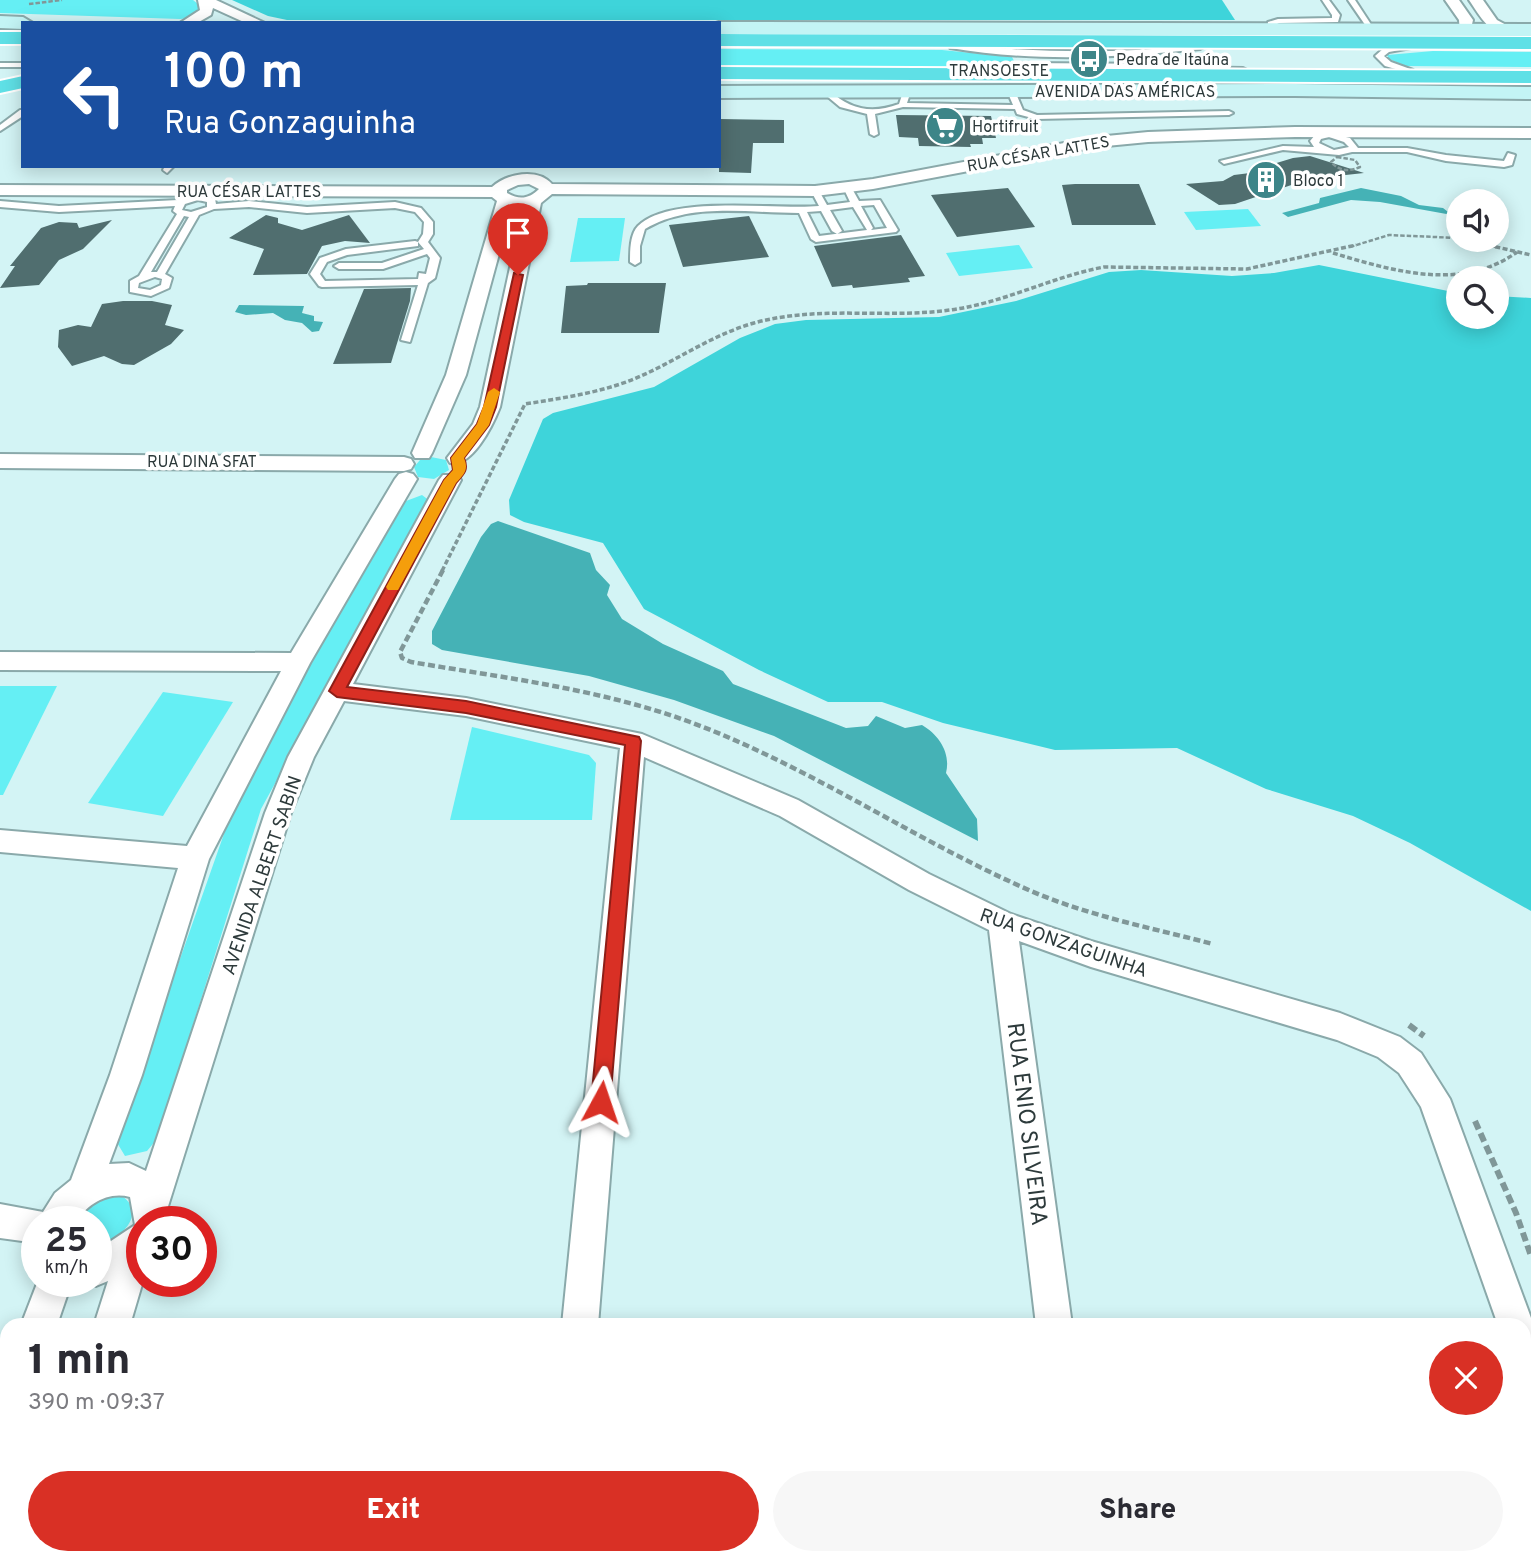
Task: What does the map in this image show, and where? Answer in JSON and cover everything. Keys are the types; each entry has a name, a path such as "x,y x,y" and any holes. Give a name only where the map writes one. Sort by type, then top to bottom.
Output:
{"highway":[{"path":"820,41 836,38 999,33 1035,28"},
{"path":"1261,30 1294,35 1320,44 1340,74 1336,83 1295,90"},
{"path":"721,40 1320,44 1369,38 1475,38 1531,31"},
{"path":"1364,39 1531,45"},
{"path":"1364,39 1366,61 1380,74 1406,86 1488,92"},
{"path":"0,40 21,40"},
{"path":"0,67 21,67"},
{"name":"AVENIDA DAS AMÉRICAS","path":"721,71 1531,74"},
{"path":"798,73 833,78 887,79 972,91"},
{"path":"0,87 21,82"}],"main road":[{"path":"0,22 20,13"},
{"path":"721,28 1261,30 1364,39 1465,30 1531,31"},
{"path":"0,87 21,88"},
{"name":"AVENIDA DAS AMÉRICAS","path":"721,92 826,92 904,98 972,91 1013,99 1295,90 1531,93"}],"street":[{"path":"1452,0 1466,20 1465,30"},
{"path":"1476,0 1490,20 1506,30"},
{"path":"190,21 206,12 207,1 253,21"},
{"name":"RUA CÉSAR LATTES","path":"540,184 815,191 1096,142 1148,137 1289,133 1531,134"},
{"path":"506,185 522,179 540,184"},
{"path":"506,185 518,202 540,184"},
{"name":"AVENIDA ALBERT SABIN","path":"151,1206 278,813 301,757 454,469 483,425 490,407 540,184"},
{"path":"84,1188 125,1075 195,858 298,662 411,466 456,375 506,185"},
{"name":"RUA CÉSAR LATTES","path":"0,190 179,203 225,192 506,185"},
{"path":"446,452 454,469 431,486 412,484 411,466 446,452"},
{"name":"RUA DINA SFAT","path":"0,461 411,466"},
{"path":"0,661 298,662"},
{"name":"RUA GONZAGUINHA","path":"337,691 466,707 633,741 789,808 919,882 1002,923 1091,954 1340,1027 1389,1047 1410,1063 1434,1099 1513,1318"},
{"path":"581,1318 633,741"},
{"path":"0,841 195,858"},
{"name":"RUA ENIO SILVEIRA","path":"1002,923 1053,1318"},
{"path":"66,1206 84,1188 111,1178 135,1182 148,1200 147,1206"},
{"path":"0,1221 21,1224"},
{"name":"AVENIDA ALBERT SABIN","path":"114,1318 126,1282"},
{"path":"42,1318 49,1297"}],"lane":[{"path":"1261,30 1278,21 1335,20 1336,15 1325,0"},
{"path":"1351,0 1364,39 1408,47"},
{"name":"TRANSOESTE","path":"721,46 953,46 1014,52 1121,53 1200,47 1320,44"},
{"path":"1410,72 1385,62 1379,56 1387,50 1408,47 1531,45"},
{"name":"TRANSOESTE","path":"721,71 1214,69 1340,74"},
{"path":"1380,74 1531,74"},
{"path":"826,92 837,104 871,113 888,111 904,98 1013,99 1025,115 1036,117 1229,113"},
{"path":"0,129 21,113"},
{"path":"871,113 874,134"},
{"path":"1289,133 1315,139 1329,135 1348,139 1366,134"},
{"path":"1315,139 1315,144 1323,150"},
{"path":"1348,139 1353,145 1351,150"},
{"path":"1224,162 1283,148 1342,153 1351,150 1392,149 1504,164 1509,163 1511,155"},
{"path":"847,187 867,228"},
{"path":"815,191 837,231"},
{"path":"160,275 195,214 225,192"},
{"path":"635,262 635,246 641,228 658,217 693,210 802,210 877,202 893,230 816,239 802,210"},
{"path":"179,203 195,214"},
{"path":"144,276 179,203"},
{"path":"0,206 76,214 179,203 324,214 391,208 410,212 420,221 421,229 415,244"},
{"path":"209,205 249,204 307,210 371,205 406,206 425,215 429,222 428,234 423,242 427,252 421,278 424,282 406,340"},
{"path":"424,282 323,284 315,274 323,260 346,252 415,244 427,252"},
{"path":"339,265 383,266 427,252"},
{"path":"160,275 167,278 166,286 151,293 135,292 132,284 144,276 160,275"}],"path":[{"path":"20,13 62,0"},
{"path":"1213,944 1090,911 1034,892 948,852 795,766 690,722 647,707 411,662 402,658 400,652 468,523 525,404 601,391 636,378 713,339 754,323 781,317 867,312 929,314 999,301 1082,271 1104,267 1247,269 1333,253 1372,238 1401,233 1446,237"},
{"path":"1509,250 1531,255"},
{"path":"1333,253 1382,267 1441,274 1491,268 1507,262 1517,252"},
{"path":"1402,1022 1415,1027 1428,1040"},
{"path":"1474,1118 1516,1213 1531,1256"}],"shaded area":[{"path":"0,0 193,0 203,8 190,18 180,19 0,13"},
{"path":"232,0 1222,0 1235,20 287,20 268,16"},
{"path":"721,49 942,50 1012,57 1014,61 947,68 721,68"},
{"path":"1433,51 1531,52 1531,67 1406,66 1389,59 1387,55"},
{"path":"1361,188 1401,196 1419,205 1443,208 1446,214 1380,202 1351,200 1288,217 1282,213 1319,203 1320,198"},
{"path":"1248,209 1261,226 1196,230 1184,212"},
{"path":"578,218 625,218 619,261 570,262"},
{"path":"1019,245 1033,268 959,276 946,253"},
{"path":"1319,265 1446,291 1446,329 1509,329 1509,297 1531,298 1531,911 1410,843 1353,816 1266,789 1177,748 1055,750 943,723 882,702 828,702 759,670 644,609 603,543 524,522 510,515 509,500 543,419 553,413 654,387 740,338 775,324 806,320 939,317 1016,301 1109,272 1141,270 1232,276 1274,273"},
{"path":"239,305 304,306 302,313 314,316 314,321 323,322 319,331 312,332 302,323 285,320 273,313 246,315 235,312"},
{"path":"431,457 446,460 449,470 434,479 418,477 414,467 420,460"},
{"path":"422,495 430,501 427,507 261,809 157,1139 147,1151 125,1156 116,1141 238,794 265,742 406,501"},
{"path":"498,521 590,553 596,570 610,585 607,595 622,619 663,644 723,671 733,684 846,728 868,726 876,716 905,728 922,725 934,734 942,745 947,758 946,773 977,819 978,841 774,736 674,700 589,676 442,650 432,644 432,631 481,537 491,524"},
{"path":"0,686 57,686 3,795 0,795"},
{"path":"163,692 233,702 163,816 88,803"},
{"path":"472,727 589,755 596,763 592,820 450,820"},
{"path":"119,1194 128,1202 130,1206 126,1206 126,1227 112,1241 112,1206 85,1206 90,1200"}],"building":[{"path":"896,115 991,116 996,138 982,138 983,144 970,144 971,147 919,146 918,138 899,137"},
{"path":"721,119 784,120 784,143 753,143 751,173 719,172"},
{"name":"Bloco 1","path":"1310,156 1364,173 1309,179 1235,204 1219,205 1186,184 1223,181 1234,175 1258,172 1260,168 1293,158"},
{"path":"1139,184 1156,225 1072,225 1062,185"},
{"path":"1008,188 1035,227 957,237 931,195"},
{"path":"266,215 278,218 278,223 302,230 349,215 370,243 345,241 322,246 307,274 253,275 264,249 229,238"},
{"path":"749,216 769,257 683,267 669,225"},
{"path":"112,220 83,249 59,260 39,285 0,288 15,266 10,266 41,228 59,222 77,223 79,228"},
{"path":"901,235 925,276 908,278 910,282 853,288 852,285 832,287 814,246"},
{"path":"588,283 666,283 659,333 561,333 566,286"},
{"path":"411,288 410,301 391,363 333,364 364,289"},
{"path":"152,301 172,305 165,325 184,330 171,344 134,365 122,364 104,356 72,366 58,347 59,330 78,325 91,327 102,304"}],"slow traffic":[{"path":"393,587 450,480 461,467 457,458 483,425 494,392"}],"place":[{"name":"Pedra de Itaúna","path":"1089,59"},
{"name":"Hortifruit","path":"945,126"},
{"name":"Bloco 1","path":"1266,180"}],"route":[{"path":"518,275 498,374 483,425 457,458 461,467 459,471 450,480 337,691 466,707 633,741 601,1102"}]}
